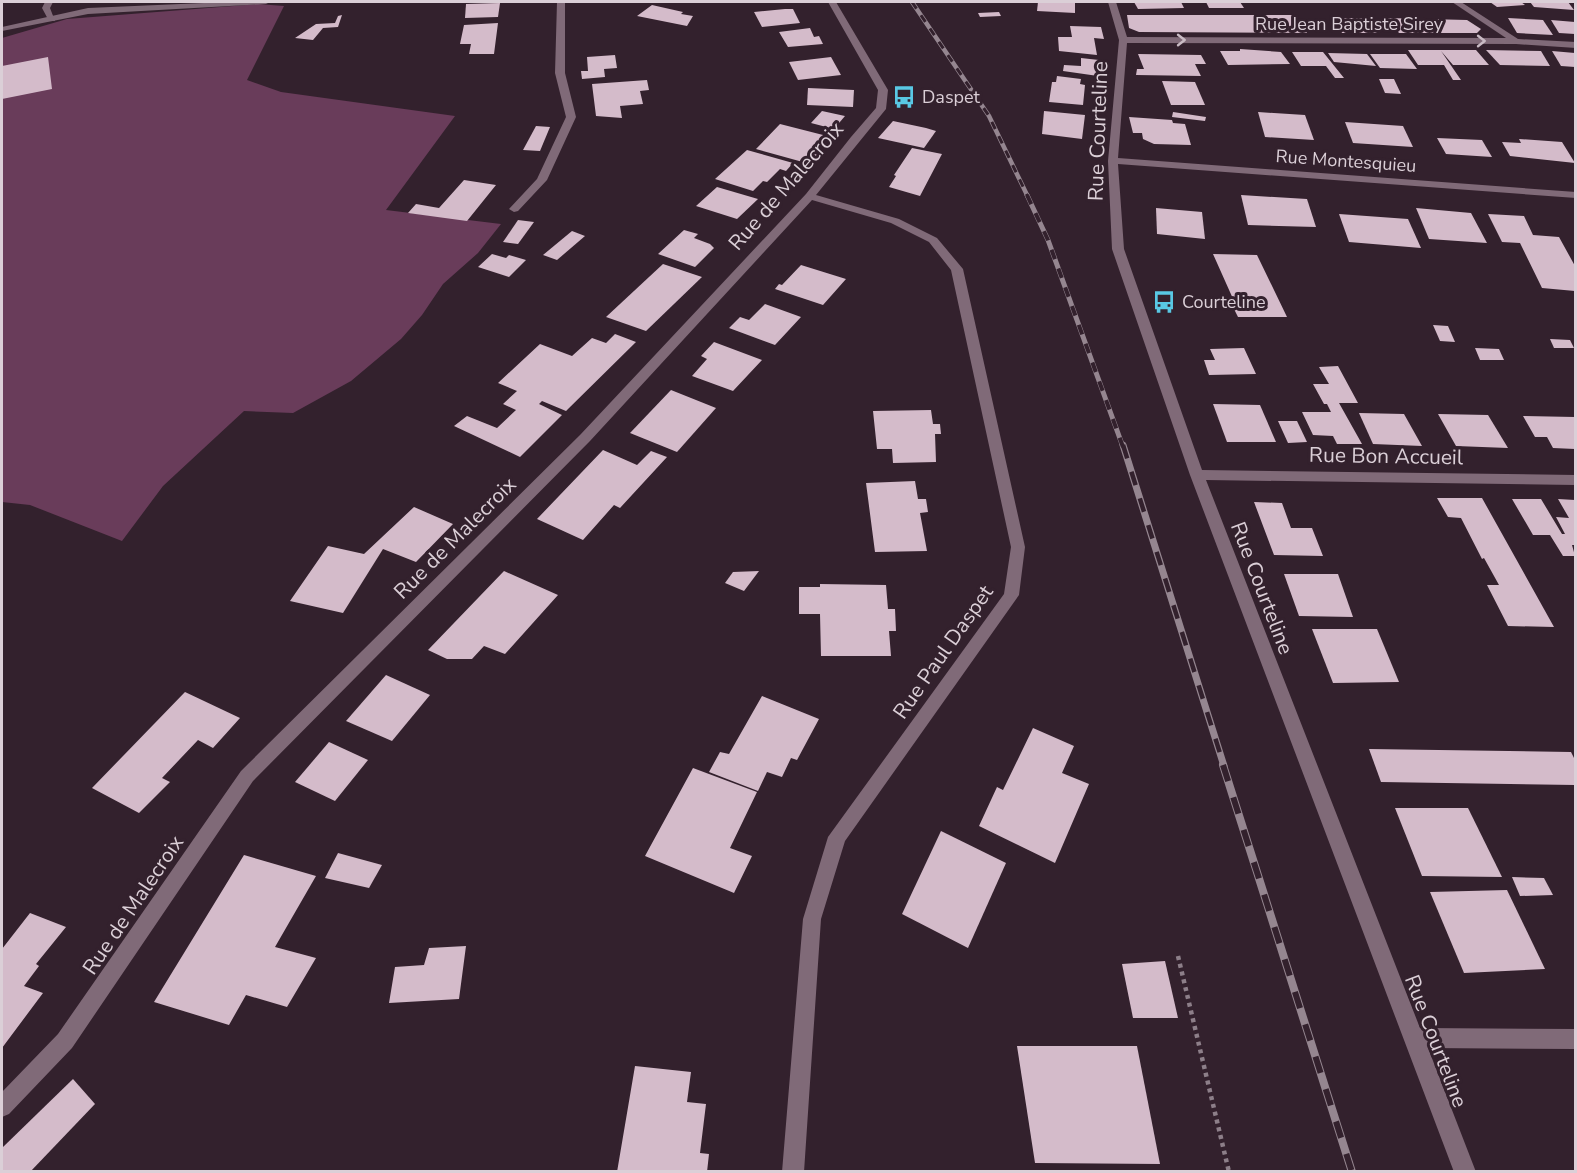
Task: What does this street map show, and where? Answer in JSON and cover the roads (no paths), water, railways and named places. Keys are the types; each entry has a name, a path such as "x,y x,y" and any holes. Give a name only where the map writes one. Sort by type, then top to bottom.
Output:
{"street":[{"path":"49,2 46,8 52,19"},
{"path":"2,29 88,11 266,2"},
{"path":"514,209 542,180 571,117 560,73 561,2"},
{"name":"Rue de Malecroix","path":"2,1107 65,1041 247,776 585,438 810,195 881,109 883,90 832,2"},
{"name":"Rue Courteline","path":"1112,2 1123,40 1113,161 1118,249 1197,475 1465,1172"},
{"path":"1456,2 1516,41"},
{"name":"Rue Jean Baptiste Sirey","path":"1123,40 1516,41 1575,45"},
{"name":"Rue Montesquieu","path":"1113,161 1575,195"},
{"name":"Rue Paul Daspet","path":"793,1172 812,919 837,837 1011,595 1018,547 957,269 933,240 924,235 895,221 810,195"},
{"name":"Rue Bon Accueil","path":"1197,475 1575,480"},
{"path":"1412,1038 1575,1039"}],"railway":[{"path":"912,2 989,116 1028,197"},
{"path":"1027,195 1048,240 1123,447"},
{"path":"1123,445 1224,766"},
{"path":"1223,765 1352,1172"}],"place":[{"name":"Daspet","path":"904,97"},
{"name":"Courteline","path":"1164,302"}]}
